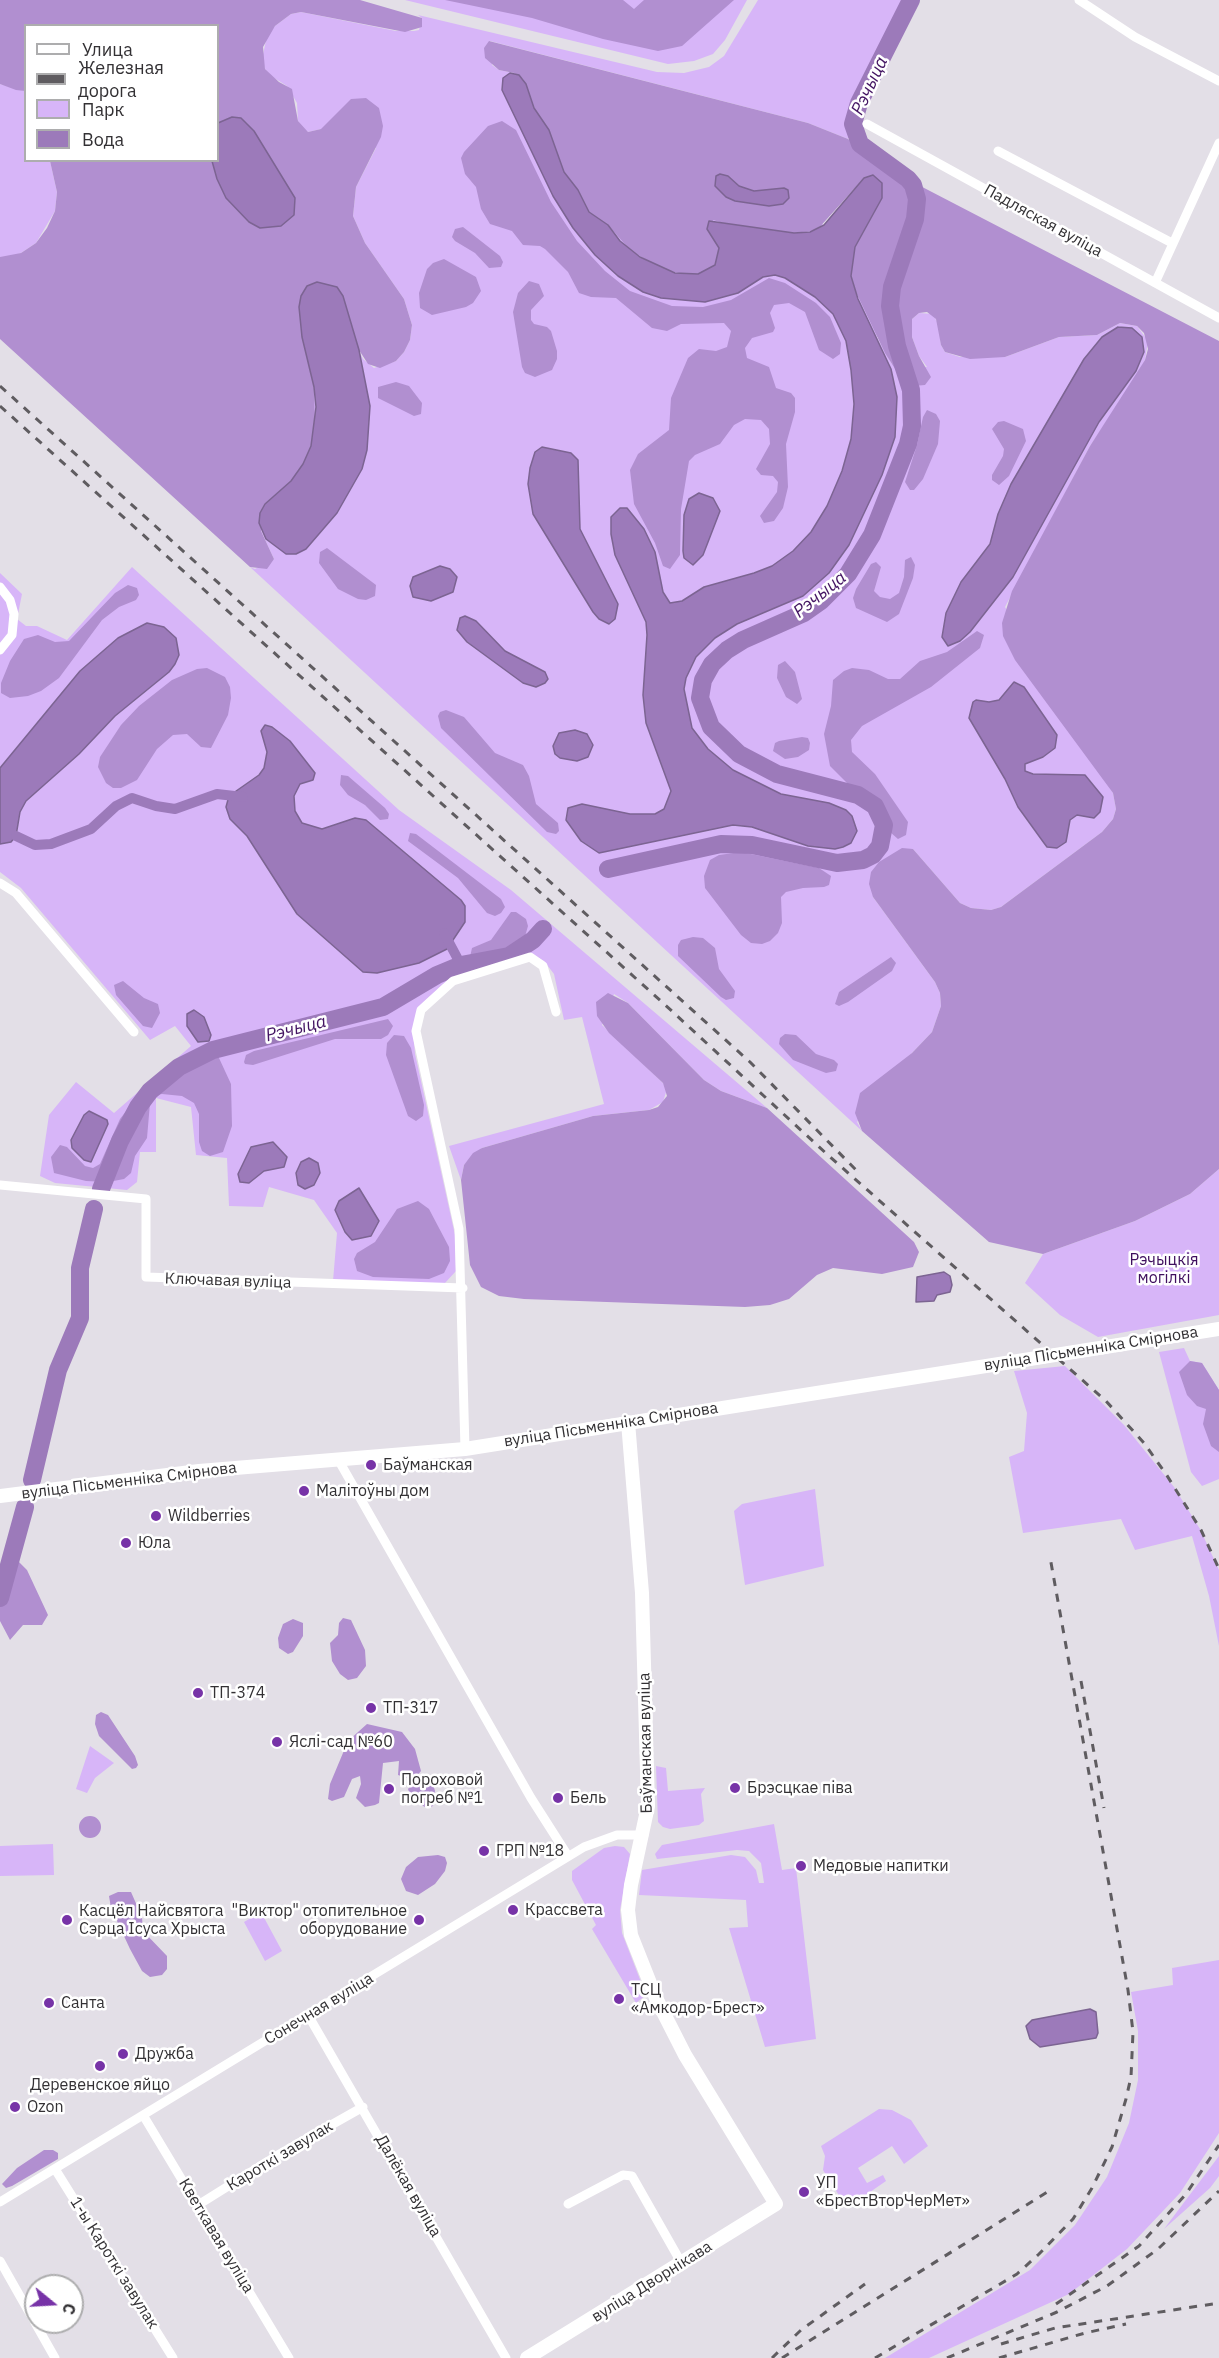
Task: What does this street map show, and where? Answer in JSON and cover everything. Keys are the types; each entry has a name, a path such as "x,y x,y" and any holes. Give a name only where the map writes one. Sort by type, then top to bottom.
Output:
{"main road":[{"name":"вуліца Пісьменніка Смірнова","path":"0,1497 199,1471 465,1449 1219,1329"},
{"name":"Баўманская вуліца","path":"628,1422 644,1630 648,1806 644,1835 631,1885 628,1910 630,1935 685,2055 776,2204"},
{"name":"вуліца Дворнікава","path":"527,2358 776,2204"}],"street":[{"path":"1079,0 1135,37 1219,81"},
{"name":"Падляская вуліца","path":"867,124 1219,318"},
{"path":"1155,283 1219,143"},
{"path":"998,151 1172,243"},
{"path":"0,587 10,600 14,614 12,635 0,650"},
{"path":"0,883 16,893 134,1032"},
{"path":"465,1449 463,1288 459,1229 416,1031 421,1010 453,981 530,957 543,966 556,1012"},
{"name":"Ключавая вуліца","path":"0,1185 146,1199 146,1277 463,1288"},
{"path":"339,1461 531,1798 568,1856"},
{"name":"Сонечная вуліца","path":"0,2202 568,1856 598,1840 617,1835 644,1835"},
{"name":"Далёкая вуліца","path":"308,2015 506,2358"},
{"name":"Кароткі завулак","path":"198,2205 278,2155 363,2107"},
{"name":"Кветкавая вуліца","path":"143,2115 289,2358"},
{"name":"1-ы Кароткі завулак","path":"55,2169 173,2358"},
{"path":"568,2204 623,2175 633,2176 682,2264"},
{"path":"0,2261 55,2358"}],"green space":[{"path":"405,0 747,0 725,40 713,54 694,61 668,64"},
{"path":"758,0 917,0 848,139 808,123 490,41 492,65 499,70 514,73 824,225 864,178 862,233 877,337 892,364 927,367 919,356 912,337 912,319 919,313 933,314 939,325 941,345 945,352 960,357 1005,357 1059,337 1097,335 1120,323 1137,326 1148,341 1145,360 1139,373 1090,446 1005,607 1113,793 1116,809 1113,819 1102,832 1001,907 991,910 971,908 960,903 913,849 873,897 935,982 940,993 941,1006 932,1032 912,1053 857,1122 862,1131 250,567 255,569 274,559 261,531 327,282 363,359 374,368 396,361 404,352 410,340 412,325 404,299 365,243 353,216 356,187 376,148 321,129 308,132 302,128 298,121 297,103 287,86 271,76 265,69 262,59 267,36 275,26 291,14 301,12 396,31 414,31 419,30 422,18 418,15 657,72 684,73 709,67 724,56"},
{"path":"0,84 24,91 24,162 50,162 57,192 55,211 36,243 21,253 8,258 0,257"},
{"path":"132,567 399,810 511,890 767,1108 721,1091 704,1080 628,1003 614,994 602,1025 663,1083 667,1089 663,1102 649,1110 593,1116 482,1148 464,1165 461,1180 449,1146 604,1104 582,1017 564,1020 554,974 544,961 536,957 443,984 426,1000 413,1031 415,1054 455,1235 456,1271 445,1283 436,1286 333,1281 337,1233 314,1200 269,1187 263,1207 229,1206 227,1158 196,1155 191,1107 156,1098 156,1152 140,1152 137,1182 127,1190 55,1183 40,1176 49,1115 76,1082 114,1113 191,1046 175,1026 150,1040 21,888 0,872 0,573 22,594 17,619 26,626 37,626 67,640"},
{"name":"Рэчыцкія могілкі","path":"1219,1169 1219,1315 1098,1337 1060,1315 1025,1283 1043,1254 1135,1221 1190,1194"},
{"path":"1184,1348 1190,1361 1202,1363 1219,1390 1219,1479 1202,1486 1191,1472 1159,1352"},
{"path":"1065,1366 1124,1425 1174,1487 1200,1529 1219,1570 1219,1646 1209,1596 1192,1536 1135,1550 1121,1519 1023,1533 1009,1457 1024,1451 1027,1413 1014,1371"},
{"path":"815,1489 824,1566 745,1585 734,1511 742,1504"},
{"path":"90,1746 114,1763 95,1778 87,1793 76,1789"},
{"path":"656,1766 666,1768 668,1791 705,1788 701,1794 704,1821 699,1825 670,1829 658,1822"},
{"path":"774,1824 782,1870 796,1868 816,2039 765,2047 729,1928 748,1927 746,1900 639,1895 642,1870 731,1855 745,1857 756,1870 759,1883 764,1883 761,1863 749,1851 737,1850 657,1859 655,1854 662,1845"},
{"path":"53,1844 54,1875 0,1876 0,1846"},
{"path":"624,1847 630,1854 620,1910 622,1933 646,1995 636,2003 592,1929 596,1925 572,1880 572,1871 604,1848"},
{"path":"261,1912 282,1951 265,1961 244,1922"},
{"path":"1219,1960 1219,2133 1180,2193 1127,2249 1069,2294 929,2358 885,2358 1030,2270 1075,2225 1107,2177 1129,2123 1138,2080 1138,2031 1131,1992 1173,1985 1172,1968"},
{"path":"879,2109 892,2110 911,2120 928,2146 904,2164 892,2146 858,2168 867,2183 883,2175 886,2181 847,2208 823,2170 825,2156 821,2146"},
{"path":"1219,2156 1219,2176 1210,2188 1164,2229"}],"shaded area":[{"path":"0,0 360,0 422,18 422,27 405,32 301,12 291,14 275,26 263,47 265,69 279,82 292,89 298,121 308,132 321,129 351,99 366,98 379,108 383,126 381,137 356,187 353,216 365,243 404,299 412,325 410,340 404,352 396,361 380,368 368,364 359,350 343,297 302,337 314,387 315,427 311,446 303,464 291,481 265,504 261,531 274,559 267,569 250,567 0,339 0,257 21,253 36,243 47,228 55,211 57,192 50,162 219,162 219,24 24,24 24,91 0,84"},
{"path":"445,0 623,0 634,9 644,0 734,0 682,46 658,51 603,39 532,18"},
{"path":"489,41 808,123 848,139 903,177 1219,341 1219,1169 1190,1194 1135,1221 1043,1254 989,1242 862,1131 855,1113 860,1093 912,1053 932,1032 941,1006 940,993 935,982 873,897 869,884 871,872 879,862 902,848 913,849 960,903 971,908 991,910 1001,907 1102,832 1113,819 1116,809 1113,793 1015,660 1003,636 1002,623 1012,591 1090,446 1145,360 1148,349 1144,333 1137,326 1120,323 1097,335 1059,337 1005,357 970,359 945,352 941,345 936,319 927,312 919,313 912,319 912,337 919,356 931,377 925,385 913,386 899,375 885,353 854,288 851,276 855,247 882,198 864,178 817,230 794,233 733,226 713,220 710,234 719,248 715,266 698,274 687,275 662,269 630,250 608,225 589,212 578,190 564,172 549,130 534,108 523,79 514,73 499,70 485,58 484,48"},
{"path":"502,121 516,130 551,202 577,241 605,271 630,291 672,306 703,307 731,300 769,278 785,283 816,303 830,317 841,343 840,354 833,359 819,350 805,312 789,303 774,305 770,313 775,328 773,332 752,338 745,348 747,358 769,367 776,388 791,393 795,398 795,412 786,444 788,487 783,508 774,521 764,523 760,516 777,492 778,482 773,476 761,475 756,469 770,444 769,429 761,420 745,419 734,425 720,444 695,455 689,461 681,509 680,555 670,569 663,566 655,543 634,504 630,470 638,454 669,430 671,398 688,358 699,349 716,351 727,347 731,331 724,323 681,324 667,331 652,328 616,298 591,297 579,293 568,272 545,249 540,246 523,245 512,231 490,224 481,209 476,187 465,174 461,158 488,126"},
{"path":"463,227 500,256 503,262 501,267 489,268 475,253 455,241 452,237 455,229"},
{"path":"444,259 476,277 481,291 473,303 466,307 432,315 420,308 419,293 427,269 433,263"},
{"path":"529,281 539,284 544,296 531,310 531,320 534,324 547,327 551,331 557,351 557,359 552,370 535,377 525,373 522,367 513,312 518,293"},
{"path":"396,382 409,386 422,403 421,414 414,416 378,398 378,387"},
{"path":"927,410 936,414 940,421 938,444 923,479 914,490 910,490 905,482"},
{"path":"1004,421 1023,429 1026,441 1009,476 999,485 992,480 992,475 1003,456 1004,449 992,429 998,422"},
{"path":"327,548 376,585 375,596 366,600 358,599 338,589 319,563 320,552"},
{"path":"911,557 915,565 913,578 899,614 887,622 856,608 853,598 856,589 871,564 876,562 881,567 874,591 880,597 890,599 899,593 904,577 905,560"},
{"path":"128,585 137,588 139,595 136,600 119,607 102,620 59,678 41,691 28,696 10,698 1,693 1,683 10,661 24,639 38,635 55,642 69,641 115,593"},
{"path":"977,631 984,635 980,648 931,687 862,726 851,740 852,752 875,774 908,822 906,835 898,839 890,832 882,808 850,786 830,766 824,734 831,706 833,680 852,668 869,670 888,679 900,679 920,661 947,652"},
{"path":"785,661 795,672 802,699 797,704 786,697 777,678 778,665"},
{"path":"207,668 225,677 230,687 231,698 228,715 211,748 201,747 187,734 173,735 157,749 137,780 121,788 113,788 106,783 98,767 100,757 121,725 139,706 172,680 197,669"},
{"path":"446,710 464,717 495,753 523,765 529,776 536,804 558,823 559,831 556,834 547,832 441,728 438,716 440,712"},
{"path":"808,738 809,750 798,757 785,759 773,751 775,743 779,741"},
{"path":"341,775 348,776 385,808 389,814 388,819 380,820 365,805 348,795 340,785"},
{"path":"410,833 416,834 501,899 505,907 501,913 495,916 487,913 458,878 408,841"},
{"path":"741,852 819,868 831,876 829,885 824,887 786,892 781,897 782,923 778,933 770,941 762,944 751,943 741,935 705,888 704,876 710,860 719,855"},
{"path":"511,912 516,912 526,919 528,926 524,940 518,946 495,956 476,959 470,957 472,948 491,940"},
{"path":"693,937 703,938 715,948 719,969 735,991 734,998 726,1000 721,997 678,956 678,945 681,940"},
{"path":"891,957 896,963 892,971 848,1002 839,1006 835,1004 839,992"},
{"path":"123,981 144,998 158,1004 160,1013 152,1028 143,1026 116,995 114,985"},
{"path":"608,993 628,1003 704,1080 721,1091 767,1108 914,1242 919,1252 913,1267 882,1274 833,1268 817,1275 789,1299 770,1305 745,1307 524,1299 499,1296 481,1287 470,1265 461,1180 464,1165 473,1153 482,1148 593,1116 649,1110 658,1107 667,1096 663,1083 609,1033 597,1016 596,1002"},
{"path":"388,1019 393,1026 388,1035 381,1039 335,1039 253,1065 244,1062 246,1055 254,1051"},
{"path":"785,1034 796,1035 816,1054 834,1060 838,1064 836,1071 826,1073 793,1060 779,1044 780,1038"},
{"path":"394,1035 404,1036 411,1048 424,1105 423,1116 416,1121 408,1116 386,1055 387,1043"},
{"path":"200,1049 209,1050 219,1058 231,1084 232,1126 223,1152 210,1156 202,1151 199,1142 199,1114 194,1103 182,1096 162,1094 156,1095 150,1103 147,1138 135,1156 131,1173 124,1179 108,1182 86,1181 54,1173 51,1157 60,1145 67,1147 85,1166 93,1168 100,1164 120,1119 137,1097 184,1057"},
{"path":"418,1201 429,1209 449,1247 450,1261 444,1273 429,1279 373,1277 357,1271 354,1259 357,1253 375,1242 397,1209"},
{"path":"1190,1361 1202,1363 1219,1390 1219,1452 1211,1446 1203,1424 1206,1409 1197,1406 1187,1395 1179,1372"},
{"path":"17,1560 27,1570 48,1615 42,1625 23,1625 10,1640 0,1621 0,1573 5,1562"},
{"path":"343,1618 351,1620 365,1650 366,1666 357,1678 348,1680 340,1674 332,1661 330,1643 338,1635 339,1623"},
{"path":"293,1619 303,1623 303,1636 293,1652 288,1654 279,1648 278,1638 283,1624"},
{"path":"101,1712 108,1715 135,1756 138,1765 136,1768 132,1769 99,1736 95,1724 96,1715"},
{"path":"367,1724 402,1732 415,1749 421,1771 416,1777 407,1778 398,1775 399,1761 383,1763 379,1803 365,1807 356,1798 361,1784 360,1776 352,1779 344,1797 332,1801 328,1799 330,1784 348,1741"},
{"path":"424,1780 433,1784 435,1791 433,1806 427,1808 412,1800 408,1789 414,1782"},
{"path":"90,1816 98,1819 101,1827 98,1835 90,1838 82,1835 79,1827 82,1819"},
{"path":"438,1855 445,1857 447,1863 445,1871 435,1884 418,1895 406,1891 401,1879 406,1867 418,1857"},
{"path":"118,1892 131,1892 142,1917 143,1931 167,1956 167,1969 162,1975 150,1977 142,1971 130,1949 111,1908 109,1896"},
{"path":"44,2150 53,2150 58,2153 58,2159 12,2186 6,2188 2,2184 17,2168"}],"water":[{"path":"510,73 519,75 526,84 534,108 549,130 564,172 578,190 589,212 608,225 620,241 640,257 675,273 698,274 715,265 719,248 707,229 709,221 794,233 810,232 824,225 864,178 873,175 882,183 882,198 855,247 851,276 858,299 891,369 897,397 895,437 882,475 849,545 829,573 803,596 737,624 715,638 696,657 686,678 684,689 692,728 708,749 733,770 781,794 829,803 846,810 852,816 857,831 851,843 843,847 835,849 808,846 752,827 733,825 599,853 581,841 566,820 568,808 582,804 630,814 655,814 664,809 671,791 646,723 643,695 646,622 615,555 611,517 620,508 627,508 644,529 655,552 663,592 670,603 682,601 704,587 772,566 793,551 811,532 827,506 842,471 851,439 854,404 846,341 833,314 815,297 785,278 775,275 763,277 738,293 705,302 661,298 643,292 618,276 595,255 573,228 553,196 502,90 503,78"},
{"path":"232,117 241,118 254,131 295,198 294,215 281,226 260,228 249,222 226,198 212,162 219,162 219,123"},
{"path":"720,174 728,176 739,186 754,191 784,188 788,190 789,198 783,204 769,206 735,201 726,197 715,186 716,176"},
{"path":"317,282 337,287 343,296 359,350 370,406 367,450 362,469 337,513 306,549 296,554 286,554 266,539 259,523 260,513 265,504 291,481 303,464 311,446 316,407 314,387 302,337 299,307 301,296 307,286"},
{"path":"1118,327 1132,328 1142,337 1144,352 1136,371 1099,422 1013,577 970,632 960,641 948,646 942,637 946,613 961,582 990,544 998,514 1011,484 1084,359 1102,337"},
{"path":"542,447 571,453 578,460 580,529 618,604 615,619 609,624 599,619 593,612 533,514 528,484 530,468 535,452"},
{"path":"699,493 713,498 720,511 703,555 693,565 684,558 684,515 689,499"},
{"path":"440,566 450,569 457,577 453,592 431,601 413,597 410,586 413,577"},
{"path":"465,616 476,621 505,651 545,672 548,679 545,683 536,687 523,683 467,642 457,630 460,618"},
{"path":"147,623 164,627 176,638 179,655 175,664 169,672 115,716 79,754 26,801 20,812 16,836 11,842 0,844 0,768 80,671 118,638"},
{"path":"1014,682 1024,687 1057,735 1055,748 1043,757 1025,764 1025,771 1033,774 1085,775 1103,797 1100,812 1094,818 1077,815 1070,820 1066,842 1057,848 1047,847 1018,807 1005,779 969,718 973,702 999,700"},
{"path":"265,725 272,727 290,741 315,773 313,780 300,784 294,796 295,811 302,823 322,829 355,818 366,820 461,900 465,906 465,922 447,949 419,963 377,973 363,972 297,914 247,836 230,819 226,807 229,796 259,775 264,768 267,752 261,731"},
{"path":"575,730 587,734 593,745 588,757 577,761 560,758 555,754 553,746 559,733"},
{"path":"194,1010 204,1017 211,1035 209,1041 198,1042 187,1026 187,1014"},
{"path":"89,1111 107,1120 108,1124 91,1162 84,1160 72,1148 71,1140 84,1115"},
{"path":"273,1142 287,1157 284,1167 264,1171 249,1183 240,1182 238,1174 251,1147"},
{"path":"309,1158 318,1163 320,1173 314,1185 305,1189 298,1185 296,1173 301,1162"},
{"path":"359,1188 379,1221 371,1236 352,1240 345,1232 335,1210 339,1201"},
{"path":"944,1272 950,1276 952,1285 950,1292 937,1295 934,1301 916,1302 917,1277"},
{"path":"1090,2009 1096,2012 1098,2033 1096,2038 1040,2047 1030,2039 1026,2026 1032,2020"}],"waterway":[{"name":"Рэчыца","path":"608,869 721,844 752,845 837,863 863,860 873,855 880,846 884,825 875,806 858,795 777,774 739,754 711,727 700,698 703,680 712,664 727,650 743,640 804,613 821,601 848,574 872,535 908,444 912,426 911,390 897,346 890,306 892,287 915,219 917,199 913,185 908,179 860,144 853,124 859,103 911,0"},
{"path":"16,836 35,845 51,844 91,829 116,806 132,798 156,806 175,809 217,794 243,797"},
{"name":"Рэчыца","path":"101,1189 120,1141 138,1107 150,1091 179,1067 213,1050 383,1007 437,975 461,965 509,956 533,940 543,929"},
{"path":"444,933 461,965"},
{"name":"Рэчыца","path":"32,1480 58,1370 80,1318 80,1268 94,1209"},
{"name":"Рэчыца","path":"0,1598 25,1507"}],"railway":[{"path":"0,386 750,1062 858,1172"},
{"path":"0,406 662,1002 829,1156 1106,1401 1144,1443 1166,1474 1201,1530 1219,1569"},
{"path":"875,2358 1017,2274 1073,2219 1092,2188 1112,2147 1131,2077 1133,2032 1128,1990 1050,1557"},
{"path":"1081,1681 1104,1808"},
{"path":"1056,2304 1139,2246 1186,2194 1219,2145"},
{"path":"782,2358 1052,2189"},
{"path":"947,2358 1057,2312 1107,2286 1158,2249 1219,2191"},
{"path":"772,2358 801,2330 865,2284"},
{"path":"1001,2344 1055,2328 1219,2303"},
{"path":"999,2358 1085,2333 1126,2324"}],"place":[{"name":"Баўманская","path":"371,1465"},
{"name":"Малітоўны дом","path":"304,1491"},
{"name":"Wildberries","path":"156,1516"},
{"name":"Юла","path":"126,1543"},
{"name":"ТП-374","path":"198,1693"},
{"name":"ТП-317","path":"371,1708"},
{"name":"Яслі-сад №60","path":"277,1742"},
{"name":"Брэсцкае піва","path":"735,1788"},
{"name":"Пороховой погреб №1","path":"389,1789"},
{"name":"Бель","path":"558,1798"},
{"name":"ГРП №18","path":"484,1851"},
{"name":"Медовые напитки","path":"801,1866"},
{"name":"Крассвета","path":"513,1910"},
{"name":"Касцёл Найсвятога Сэрца Ісуса Хрыста","path":"67,1920"},
{"name":"\"Виктор\" отопительное оборудование","path":"419,1920"},
{"name":"ТСЦ «Амкодор-Брест»","path":"619,1999"},
{"name":"Санта","path":"49,2003"},
{"name":"Дружба","path":"123,2054"},
{"name":"Деревенское яйцо","path":"100,2066"},
{"name":"Ozon","path":"15,2107"},
{"name":"УП «БрестВторЧерМет»","path":"804,2192"}]}
